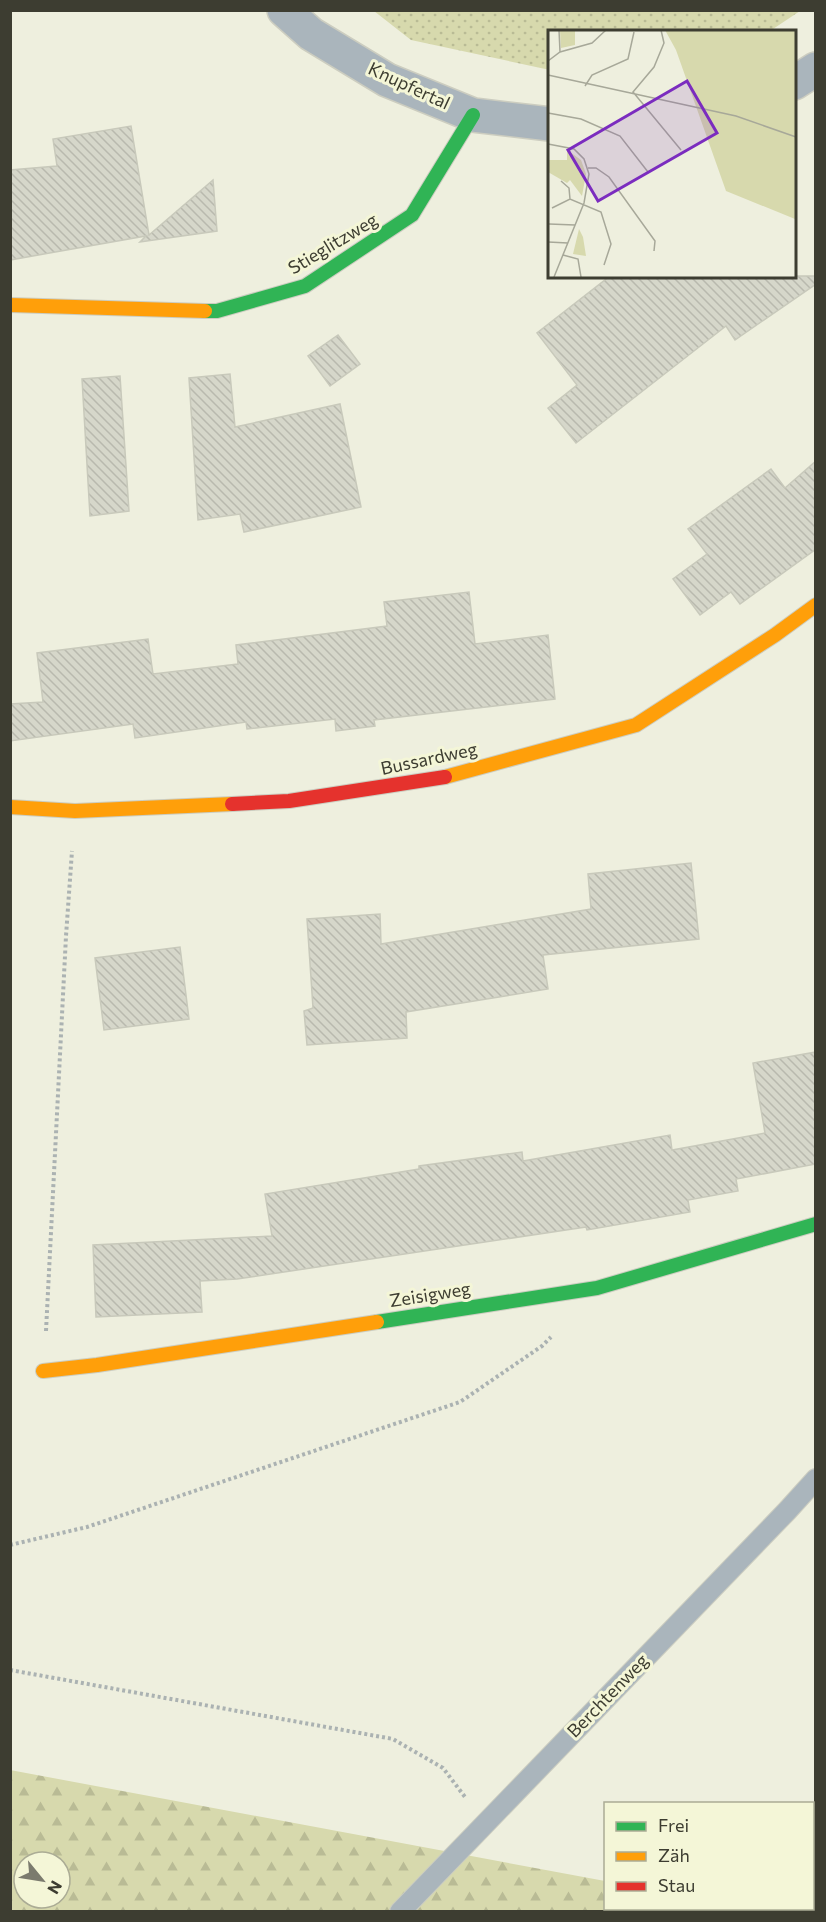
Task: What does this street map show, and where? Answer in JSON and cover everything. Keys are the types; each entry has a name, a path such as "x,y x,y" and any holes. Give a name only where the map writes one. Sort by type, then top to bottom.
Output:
{"street":[{"name":"Knupfertal","path":"284,10 311,34 387,80 473,116 548,124"},
{"path":"796,82 816,69"},
{"name":"Stieglitzweg","path":"10,305 217,310 305,286 412,215 473,116"},
{"name":"Bussardweg","path":"10,807 75,811 289,801 435,779 636,725 775,635 816,605"},
{"name":"Zeisigweg","path":"44,1371 97,1365 597,1288 816,1224"}],"lane":[{"name":"Berchtenweg","path":"400,1911 816,1479"}],"path":[{"path":"44,1371 66,936 75,811"},
{"path":"10,1545 87,1527 460,1402 542,1346 597,1288"},
{"path":"10,1670 393,1739 443,1768 485,1824"}],"green space":[{"path":"374,11 800,11 772,30 548,30 548,70 411,40"},
{"path":"10,1770 604,1881 604,1910 771,1911 11,1911"}],"building":[{"path":"131,126 149,235 213,180 217,231 140,242 146,236 10,260 10,170 57,166 53,139"},
{"path":"796,276 816,276 816,284 735,340 726,326 576,443 548,408 577,385 537,333 607,278 796,278"},
{"path":"338,335 360,364 330,386 308,356"},
{"path":"230,374 235,427 340,404 361,507 244,532 240,514 198,520 189,378"},
{"path":"120,376 129,511 90,516 82,379"},
{"path":"816,461 816,549 740,604 731,592 700,615 673,579 707,554 688,529 771,469 785,488"},
{"path":"469,592 475,644 548,635 555,699 374,720 375,726 336,731 335,719 247,729 246,722 135,738 133,724 10,741 10,704 43,702 37,653 148,639 153,674 238,664 236,645 387,626 384,602"},
{"path":"691,863 699,939 543,955 548,989 406,1012 407,1038 307,1045 304,1011 313,1008 307,919 380,914 381,944 591,909 588,874"},
{"path":"180,947 189,1019 104,1030 95,958"},
{"path":"816,1052 816,1164 736,1179 738,1191 688,1200 690,1212 587,1230 586,1227 237,1279 200,1281 202,1312 96,1317 93,1245 272,1236 265,1194 419,1169 419,1166 522,1152 523,1161 670,1135 672,1150 765,1133 753,1063"}],"traffic: fast":[{"path":"205,311 217,311 305,286 412,215 473,115"},
{"path":"377,1322 597,1288 816,1224"}],"traffic: slow":[{"path":"10,305 205,311"},
{"path":"445,777 636,725 775,635 816,605"},
{"path":"10,807 75,811 232,804"},
{"path":"43,1371 97,1365 377,1322"}],"traffic: jam":[{"path":"232,804 289,801 445,777"}]}
